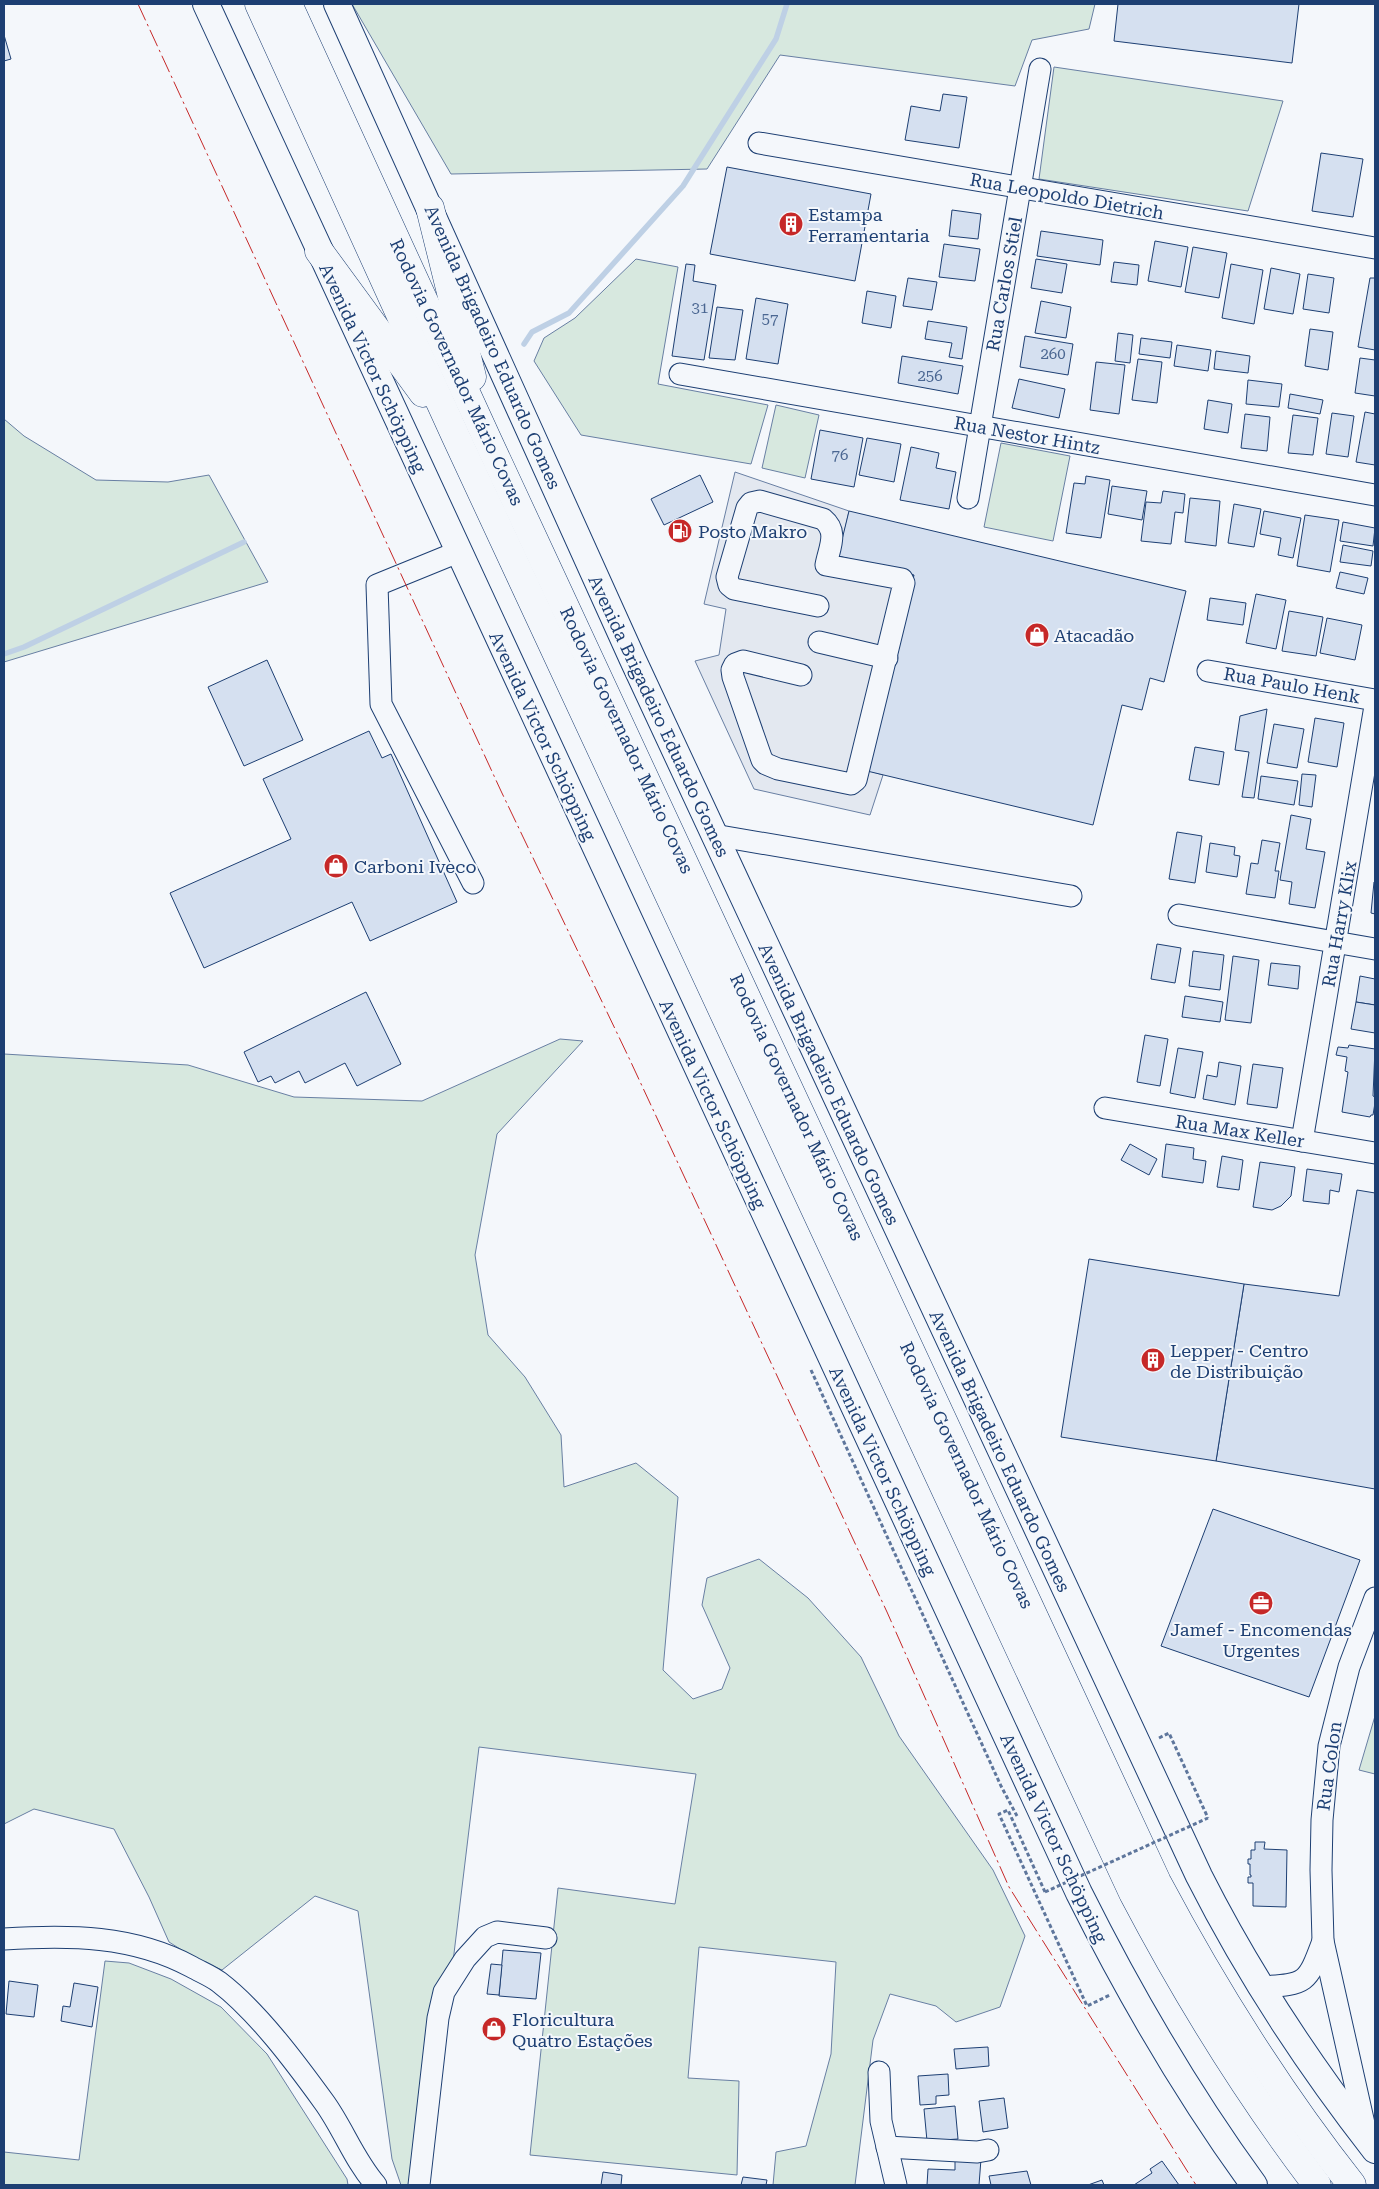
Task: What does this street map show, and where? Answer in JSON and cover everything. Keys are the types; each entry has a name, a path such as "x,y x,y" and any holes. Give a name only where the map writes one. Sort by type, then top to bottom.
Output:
{"highway":[{"name":"Rodovia Governador Mário Covas","path":"259,4 456,437 1134,1893 1170,1962 1226,2055 1274,2127 1317,2185"},
{"name":"Rodovia Governador Mário Covas","path":"288,4 488,441 1157,1882 1208,1977 1252,2048 1291,2105 1352,2185"},
{"path":"430,208 488,441"},
{"path":"319,251 456,437"}],"main road":[{"name":"Avenida Victor Schöpping","path":"206,4 1079,1893 1147,2022 1189,2091 1254,2185"},
{"name":"Avenida Brigadeiro Eduardo Gomes","path":"337,4 625,643 1172,1820 1221,1920 1261,1987 1324,2080 1373,2143"}],"street":[{"name":"Rua Carlos Stiel","path":"968,498 1040,70"},
{"name":"Rua Leopoldo Dietrich","path":"759,143 1375,248"},
{"name":"Rua Nestor Hintz","path":"680,374 1375,495"},
{"path":"801,675 743,661 735,664 732,670 732,677 762,760 766,764 778,768 851,784 856,780 887,658 904,589 902,579 826,565 833,531 830,524 823,519 760,501 751,502 747,508 727,578 728,585 734,589 818,606"},
{"path":"458,552 378,585 381,704 473,883"},
{"path":"813,640 887,658"},
{"name":"Rua Paulo Henk","path":"1208,671 1375,700"},
{"name":"Rua Harry Klix","path":"1302,1141 1375,706"},
{"path":"714,835 1070,896"},
{"path":"1179,915 1375,949"},
{"name":"Rua Max Keller","path":"1105,1108 1375,1153"},
{"name":"Rua Colon","path":"1373,2143 1323,1941 1321,1879 1322,1820 1329,1746 1349,1667 1375,1598"},
{"path":"419,2185 438,2018 444,1992 465,1959 485,1938 496,1932 546,1938"},
{"path":"4,1938 54,1936 88,1937 118,1941 142,1946 182,1961 218,1981 268,2032 307,2080 325,2104 376,2185"},
{"name":"Rua Colon","path":"1261,1987 1290,1986 1305,1979 1312,1971 1323,1941"},
{"path":"880,2072 881,2121 896,2185"},
{"path":"887,2148 976,2152 988,2150"}],"path":[{"path":"1110,1995 1087,2006 999,1814 1008,1810 1046,1892 1208,1818"}],"shaded area":[{"path":"352,4 1095,4 1089,29 1032,40 1015,86 780,55 707,169 451,174"},
{"path":"1054,67 1283,101 1248,211 1039,179"},
{"path":"636,259 678,267 658,384 768,405 751,464 581,435 534,361 544,338 575,318"},
{"path":"776,405 819,415 805,478 762,468"},
{"path":"4,419 24,436 96,480 168,482 209,475 268,582 4,662"},
{"path":"1001,443 1070,456 1053,541 984,527"},
{"path":"735,472 849,511 839,556 914,575 867,770 883,775 870,815 754,789 695,661 719,655 726,609 704,604"},
{"path":"560,1039 583,1041 497,1134 475,1255 488,1335 525,1377 561,1435 564,1487 636,1463 678,1497 663,1670 693,1699 722,1689 730,1668 702,1605 707,1578 759,1559 808,1598 861,1657 899,1736 993,1870 1025,1936 1000,2007 956,2022 936,2006 890,1994 873,2040 855,2185 773,2185 776,2152 806,2146 831,2054 836,1962 699,1947 688,2078 739,2081 737,2175 530,2155 558,1888 675,1904 696,1774 479,1747 426,2185 401,2185 392,2159 358,1911 315,1896 222,1970 196,1959 169,1942 149,1897 114,1829 34,1809 4,1824 4,1054 188,1065 294,1097 422,1101"},
{"path":"1375,1716 1375,1774 1359,1770"},
{"path":"105,1961 129,1963 171,1979 221,2007 267,2054 347,2179 348,2185 4,2185 4,2152 79,2160"}],"building":[{"path":"1118,4 1299,4 1292,63 1114,41"},
{"path":"4,35 11,59 4,61"},
{"path":"943,94 967,97 959,148 905,140 911,106 940,111"},
{"path":"1321,153 1363,159 1353,217 1312,211"},
{"name":"Estampa Ferramentaria","path":"727,167 871,194 855,281 710,254"},
{"path":"952,210 981,214 978,239 949,236"},
{"path":"1041,231 1103,240 1100,265 1037,256"},
{"path":"1155,241 1188,247 1181,287 1148,281"},
{"path":"944,244 980,249 975,281 939,277"},
{"path":"1193,247 1227,253 1219,298 1185,292"},
{"path":"1036,259 1067,264 1062,293 1031,288"},
{"path":"1114,262 1139,265 1137,285 1111,282"},
{"path":"686,264 695,265 693,281 716,285 704,360 672,356"},
{"path":"1231,264 1263,270 1254,324 1222,318"},
{"path":"1271,268 1300,274 1293,314 1264,309"},
{"path":"1308,274 1334,278 1329,313 1303,309"},
{"path":"908,278 937,282 932,310 903,306"},
{"path":"1370,278 1375,278 1375,350 1358,347"},
{"path":"867,291 896,296 891,328 862,323"},
{"path":"756,298 788,304 778,364 746,359"},
{"path":"1041,301 1071,307 1066,338 1035,333"},
{"path":"717,307 743,310 735,360 709,358"},
{"path":"928,321 967,327 962,359 949,357 952,343 925,339"},
{"path":"1310,329 1333,332 1328,370 1305,366"},
{"path":"1118,333 1133,335 1130,363 1115,361"},
{"path":"1025,336 1073,344 1068,375 1020,367"},
{"path":"1141,338 1172,342 1170,358 1139,354"},
{"path":"1177,345 1211,350 1208,371 1174,366"},
{"path":"1216,351 1250,356 1248,373 1214,369"},
{"path":"902,356 963,366 958,394 898,383"},
{"path":"1360,358 1375,360 1375,396 1355,393"},
{"path":"1138,359 1162,362 1157,403 1132,400"},
{"path":"1096,362 1125,365 1119,414 1090,410"},
{"path":"1019,379 1065,389 1059,418 1012,408"},
{"path":"1248,380 1282,384 1279,407 1246,404"},
{"path":"1290,394 1323,400 1320,414 1288,408"},
{"path":"1208,400 1232,404 1228,433 1204,429"},
{"path":"1365,412 1375,414 1375,465 1356,462"},
{"path":"1332,413 1354,416 1348,457 1326,454"},
{"path":"1245,414 1270,417 1267,451 1241,448"},
{"path":"1293,415 1318,418 1313,455 1288,453"},
{"path":"820,430 863,438 854,487 811,479"},
{"path":"867,438 901,444 894,482 859,475"},
{"path":"911,447 939,453 936,468 956,472 949,509 900,500"},
{"path":"700,475 713,502 664,525 651,499"},
{"path":"1086,476 1110,480 1101,538 1066,533 1074,483 1085,484"},
{"path":"1112,486 1147,491 1142,520 1108,514"},
{"path":"1163,491 1185,494 1183,513 1175,512 1171,544 1141,541 1146,502 1161,503"},
{"path":"1190,498 1220,501 1216,546 1185,542"},
{"path":"1234,504 1261,509 1254,547 1228,543"},
{"name":"Atacadão","path":"849,511 1186,591 1164,682 1150,678 1142,710 1122,705 1093,825 867,771 914,575 838,556"},
{"path":"1264,511 1301,518 1293,558 1278,555 1281,538 1260,534"},
{"path":"1305,515 1339,520 1330,572 1297,566"},
{"path":"1343,522 1375,528 1373,546 1340,541"},
{"path":"1343,545 1373,551 1371,566 1340,562"},
{"path":"1340,572 1368,578 1364,594 1336,588"},
{"path":"1256,594 1286,600 1276,649 1246,643"},
{"path":"1210,598 1246,603 1243,625 1207,620"},
{"path":"1289,611 1323,617 1316,656 1282,651"},
{"path":"1327,618 1362,625 1355,660 1320,653"},
{"path":"267,660 303,740 244,766 208,687"},
{"path":"1267,709 1254,798 1242,797 1249,752 1235,750 1240,716"},
{"path":"1315,718 1344,723 1337,767 1308,762"},
{"path":"1274,724 1304,729 1297,768 1267,763"},
{"name":"Carboni Iveco","path":"369,731 382,758 391,754 457,902 370,941 352,902 204,968 170,893 291,839 263,779"},
{"path":"1195,747 1224,752 1219,785 1189,780"},
{"path":"1302,774 1316,775 1312,807 1299,805"},
{"path":"1261,776 1298,781 1294,805 1258,799"},
{"path":"1291,815 1311,819 1306,849 1325,852 1315,908 1289,904 1292,882 1280,880"},
{"path":"1177,832 1202,836 1195,883 1169,879"},
{"path":"1262,840 1280,843 1275,871 1279,871 1275,898 1246,894 1251,863 1258,864"},
{"path":"1210,843 1235,847 1234,855 1240,856 1237,877 1206,872"},
{"path":"1375,882 1375,914 1371,913"},
{"path":"1157,944 1181,948 1175,983 1151,979"},
{"path":"1193,951 1224,955 1220,990 1189,986"},
{"path":"1233,956 1259,960 1251,1023 1225,1020"},
{"path":"1271,963 1300,966 1298,989 1268,985"},
{"path":"1360,976 1375,979 1375,1005 1356,1002"},
{"path":"366,992 401,1064 357,1086 345,1063 305,1083 299,1071 275,1083 271,1076 258,1082 244,1052"},
{"path":"1185,996 1223,1002 1220,1022 1182,1017"},
{"path":"1356,1002 1375,1005 1375,1033 1351,1029"},
{"path":"1145,1035 1168,1039 1160,1086 1137,1082"},
{"path":"1349,1045 1375,1049 1373,1096 1375,1097 1375,1103 1373,1115 1370,1117 1342,1112 1348,1072 1345,1071 1347,1057 1336,1055 1338,1047 1348,1048"},
{"path":"1178,1048 1203,1052 1195,1098 1170,1093"},
{"path":"1219,1062 1241,1066 1235,1105 1203,1099 1207,1075 1217,1077"},
{"path":"1253,1064 1283,1068 1277,1108 1247,1104"},
{"path":"1130,1144 1157,1159 1149,1175 1121,1160"},
{"path":"1166,1144 1194,1148 1193,1159 1206,1161 1203,1183 1162,1177"},
{"path":"1222,1156 1243,1160 1239,1190 1217,1187"},
{"path":"1260,1162 1295,1167 1291,1196 1281,1206 1272,1210 1253,1207"},
{"path":"1307,1169 1342,1174 1339,1192 1330,1190 1329,1204 1303,1201"},
{"path":"1357,1190 1375,1193 1375,1489 1216,1461 1244,1284 1339,1296"},
{"name":"Lepper - Centro de Distribuição","path":"1089,1259 1244,1284 1216,1461 1061,1437"},
{"name":"Jamef - Encomendas Urgentes","path":"1213,1509 1360,1560 1309,1697 1161,1646"},
{"path":"1255,1842 1265,1842 1264,1849 1287,1850 1286,1907 1253,1906 1253,1883 1248,1883 1248,1877 1251,1877 1251,1875 1248,1859 1251,1859 1251,1850 1255,1850"},
{"path":"503,1950 541,1953 536,1999 499,1996"},
{"path":"491,1964 502,1965 499,1995 487,1994"},
{"path":"9,1981 38,1985 34,2017 6,2014"},
{"path":"74,1983 98,1987 92,2027 61,2021 63,2006 70,2007"},
{"path":"988,2047 989,2066 956,2069 954,2049"},
{"path":"948,2074 949,2095 936,2096 936,2104 920,2105 918,2076"},
{"path":"1004,2098 1008,2128 983,2132 979,2101"},
{"path":"955,2106 958,2139 927,2141 924,2109"},
{"path":"981,2159 979,2185 927,2185 928,2169 955,2170 955,2160"},
{"path":"1162,2161 1179,2185 1134,2185 1152,2173 1150,2169"},
{"path":"1027,2171 1031,2185 991,2185 989,2176"},
{"path":"603,2172 622,2175 621,2185 601,2185"},
{"path":"743,2177 767,2180 766,2185 741,2185"},
{"path":"1102,2180 1104,2185 1088,2185"}],"waterway":[{"path":"524,344 532,332 569,313 683,186 776,39 787,4"},
{"path":"4,654 24,647 244,542"}],"power":[{"path":"138,4 501,791 629,1058 887,1612 1009,1887 1196,2185"}],"place":[{"name":"Estampa Ferramentaria","path":"791,224"},
{"name":"Posto Makro","path":"680,531"},
{"name":"Atacadão","path":"1037,635"},
{"name":"Carboni Iveco","path":"336,866"},
{"name":"Lepper - Centro de Distribuição","path":"1153,1360"},
{"name":"Jamef - Encomendas Urgentes","path":"1261,1603"},
{"name":"Floricultura Quatro Estações","path":"494,2029"}]}
